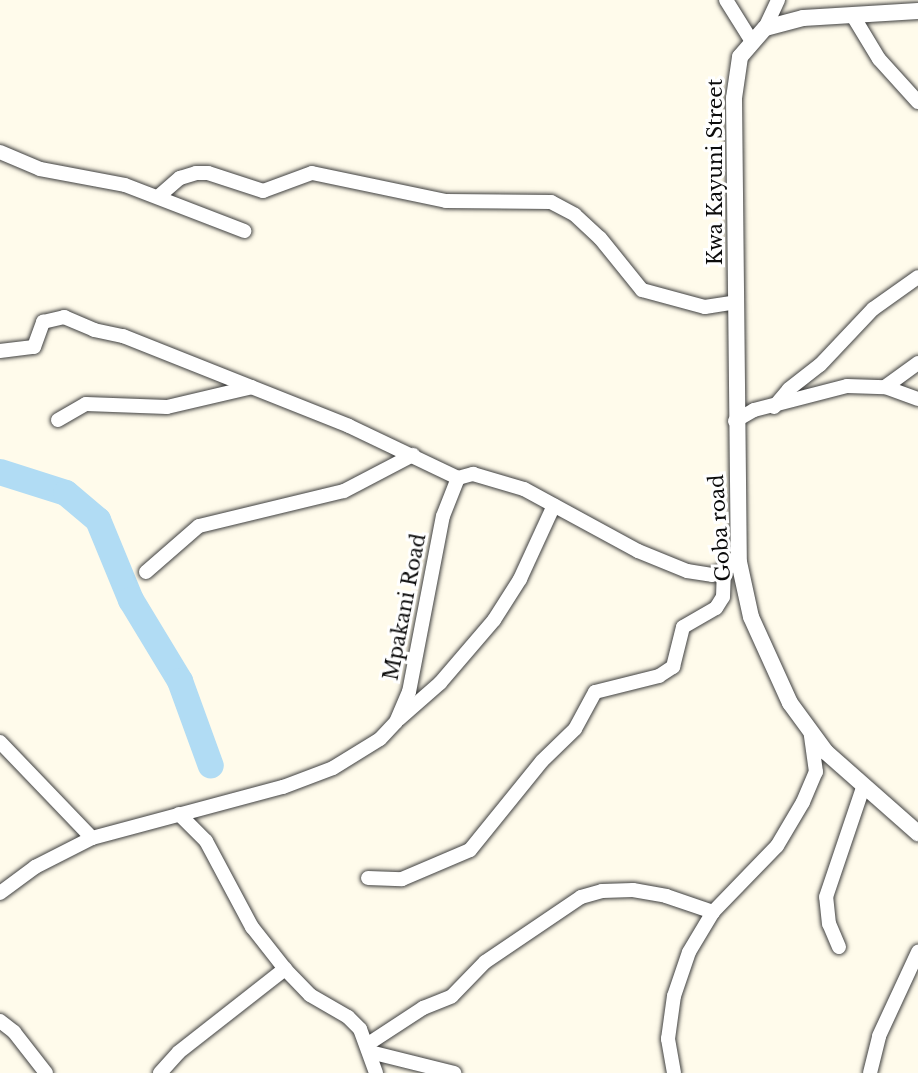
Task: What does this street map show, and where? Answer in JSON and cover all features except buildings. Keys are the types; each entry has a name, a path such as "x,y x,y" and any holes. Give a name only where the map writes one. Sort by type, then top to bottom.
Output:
{"street":[{"path":"726,0 751,40"},
{"path":"765,28 778,0"},
{"name":"Kwa Kayuni Street","path":"735,302 735,78 740,57 751,40 765,28 803,18 918,11"},
{"path":"853,16 879,59 918,102"},
{"path":"0,152 29,166 90,176 159,196 244,231"},
{"path":"159,196 180,178 196,173 208,173 263,191 312,173 446,201 552,202 575,215 600,238 642,290 705,308 735,302"},
{"path":"774,406 789,389 820,365 873,309 918,277"},
{"name":"Goba road","path":"735,302 735,421 739,562 751,617 773,672 809,730 863,788 918,833"},
{"path":"0,351 34,346 43,322 64,317 94,330 123,336 252,387 412,455 458,478 473,474 503,482 554,505 664,563 712,575 724,572 739,562"},
{"path":"885,387 918,363"},
{"path":"735,421 754,410 847,386 885,387 918,399"},
{"path":"58,420 86,404 167,407 252,387"},
{"path":"146,573 199,526 344,491 412,455"},
{"name":"Mpakani Road","path":"0,893 35,867 92,838 254,796 324,771 366,750 396,722 411,682 443,516 458,478"},
{"path":"396,722 440,683 494,620 520,579 554,505"},
{"path":"368,878 402,879 470,850 542,761 575,729 595,692 660,676 673,667 682,627 716,608 723,597 724,572"},
{"path":"674,1073 668,1039 674,996 688,952 713,912 777,846 803,802 816,772 809,730"},
{"path":"0,742 92,838"},
{"path":"839,947 829,924 826,897 863,788"},
{"path":"179,814 206,841 252,927 285,969 310,995 348,1017 369,1048 376,1073"},
{"path":"369,1048 423,1008 452,996 485,962 581,897 602,891 633,890 666,896 713,912"},
{"path":"870,1073 879,1036 918,952"},
{"path":"160,1073 195,1038 285,969"},
{"path":"0,1021 14,1032 46,1073"},
{"path":"369,1048 454,1073"}],"waterway":[{"path":"0,472 66,493 98,520 131,600 180,681 211,766"}]}
